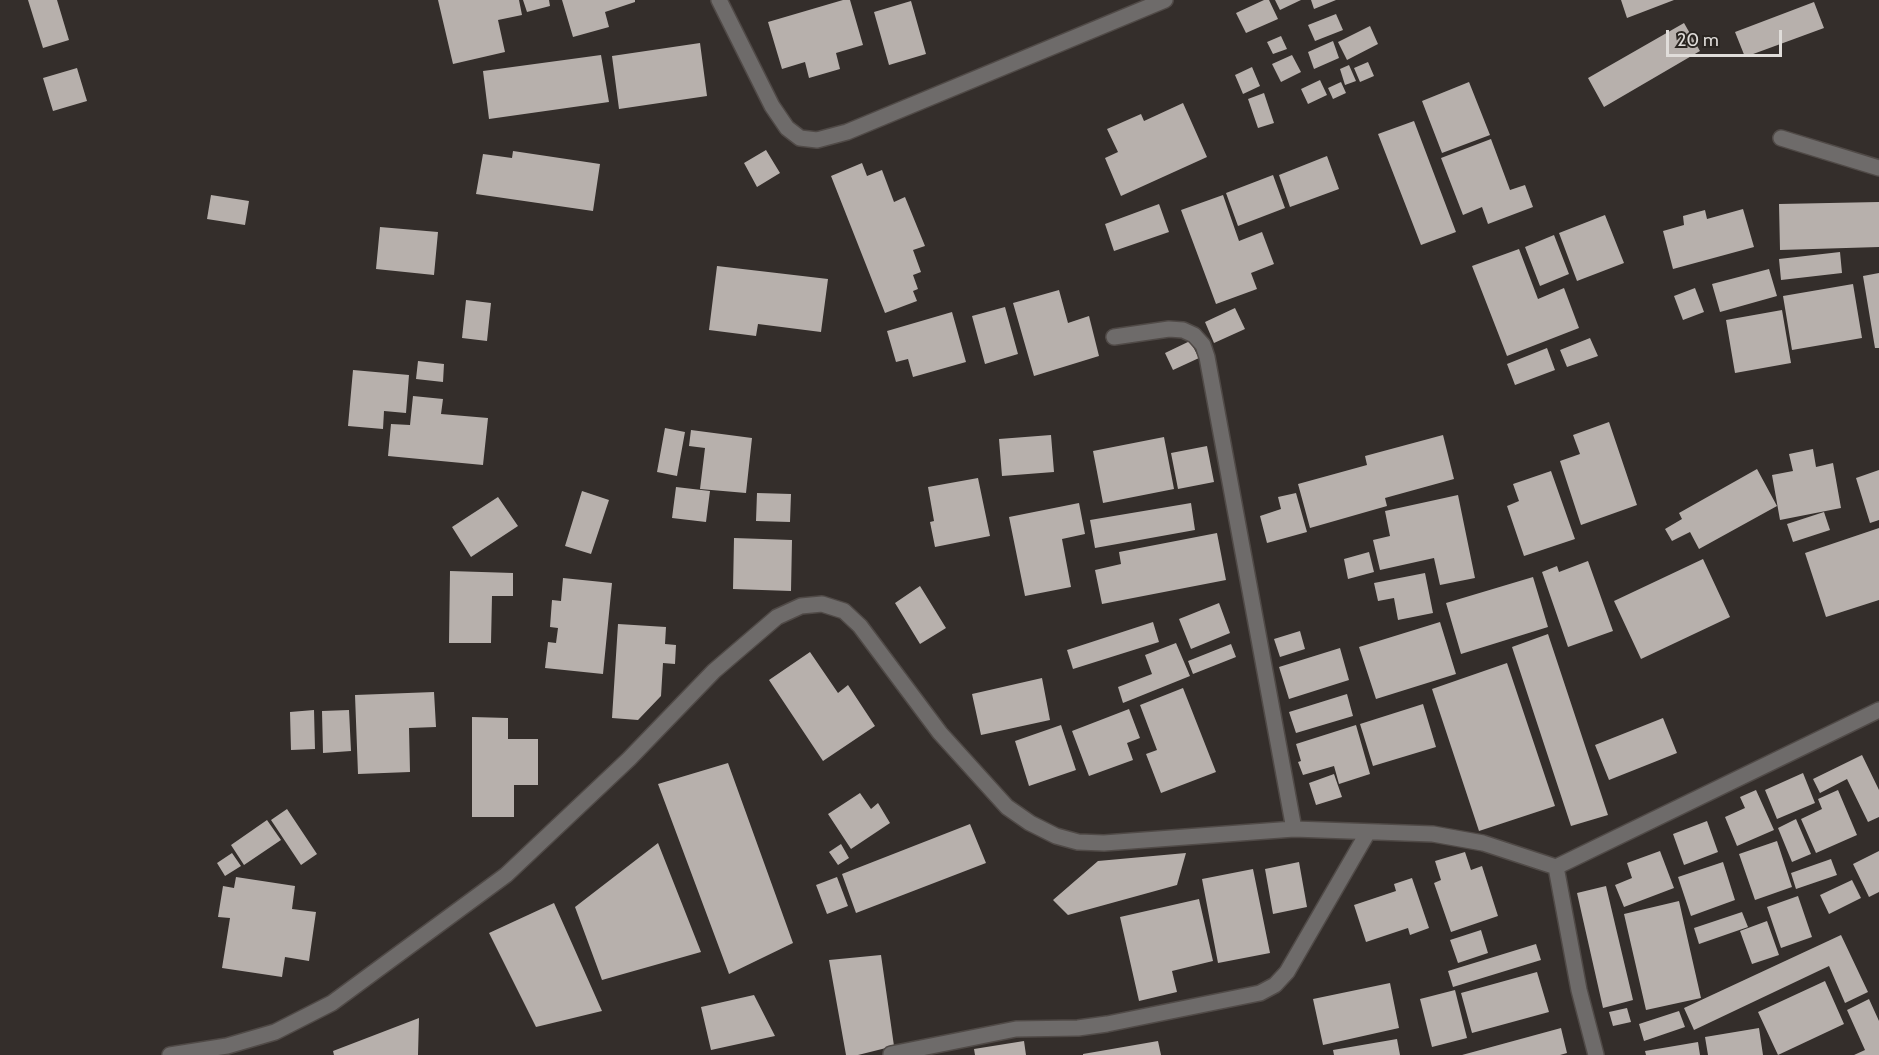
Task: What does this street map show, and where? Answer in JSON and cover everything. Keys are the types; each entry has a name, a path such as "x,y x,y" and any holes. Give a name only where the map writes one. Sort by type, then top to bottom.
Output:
{"street":[{"path":"719,0 772,106 787,128 800,138 817,140 847,132 1165,0"},
{"path":"1780,138 1879,168"},
{"path":"1114,337 1169,329 1183,330 1194,334 1203,345 1294,829"},
{"path":"170,1055 227,1046 275,1032 332,1003 506,875 629,759 714,671 777,618 801,606 822,604 844,612 860,626 940,733 1007,807 1030,823 1056,836 1078,842 1104,843 1294,829 1432,834 1483,843 1556,867 1879,710"},
{"path":"891,1054 1016,1029 1078,1029 1260,993 1275,985 1287,972 1368,832"},
{"path":"1556,867 1579,990 1596,1055"}],"building":[{"path":"28,0 57,0 69,40 43,48"},
{"path":"438,0 519,0 522,15 498,20 505,52 453,64"},
{"path":"523,0 549,0 550,6 527,12"},
{"path":"562,0 635,0 635,2 605,12 609,27 573,37"},
{"path":"843,0 850,0 863,45 836,53 840,69 809,78 805,62 782,69 768,22"},
{"path":"1264,0 1269,0 1278,19 1246,33 1236,13"},
{"path":"1275,0 1301,0 1280,10"},
{"path":"1311,0 1336,0 1314,9"},
{"path":"1621,0 1674,0 1627,18"},
{"path":"911,1 926,54 889,65 874,12"},
{"path":"1814,2 1824,28 1745,57 1735,32"},
{"path":"1336,14 1343,30 1315,41 1308,25"},
{"path":"1684,23 1700,51 1604,107 1588,78"},
{"path":"1370,26 1378,44 1347,60 1338,42"},
{"path":"1281,36 1287,49 1273,54 1267,42"},
{"path":"1333,41 1339,58 1314,69 1308,52"},
{"path":"700,43 707,96 619,109 612,56"},
{"path":"601,55 609,102 489,119 483,71"},
{"path":"1292,55 1301,72 1281,82 1272,64"},
{"path":"1368,62 1374,76 1360,82 1354,68"},
{"path":"1349,65 1356,81 1345,85 1340,69"},
{"path":"1252,67 1260,86 1243,94 1235,75"},
{"path":"77,68 87,101 53,111 43,78"},
{"path":"1320,80 1327,95 1308,104 1301,89"},
{"path":"1341,82 1346,93 1333,99 1328,88"},
{"path":"1469,82 1490,135 1442,153 1422,101"},
{"path":"1264,93 1274,123 1258,128 1248,99"},
{"path":"1183,103 1207,157 1121,196 1105,158 1118,152 1107,129 1141,114 1144,121"},
{"path":"1414,121 1456,232 1421,245 1378,134"},
{"path":"1491,139 1510,190 1525,185 1533,207 1488,224 1482,207 1463,215 1441,158"},
{"path":"766,150 780,173 757,187 744,163"},
{"path":"513,151 600,164 593,211 476,194 483,154 512,158"},
{"path":"1327,156 1339,189 1290,207 1279,175"},
{"path":"862,163 867,176 882,170 894,202 905,197 925,246 913,250 921,272 913,275 918,289 913,291 917,301 885,313 831,176"},
{"path":"1273,175 1285,208 1238,226 1226,193"},
{"path":"211,195 249,201 245,225 207,219"},
{"path":"1223,195 1239,241 1262,232 1274,264 1251,273 1257,289 1216,304 1181,210"},
{"path":"1879,202 1879,247 1780,250 1779,204"},
{"path":"1159,204 1169,232 1114,251 1105,224"},
{"path":"1743,209 1754,247 1673,269 1663,231 1684,225 1683,216 1705,210 1707,219"},
{"path":"1605,215 1624,263 1577,281 1559,233"},
{"path":"380,227 438,232 434,275 376,269"},
{"path":"1554,235 1569,274 1540,286 1525,247"},
{"path":"1519,249 1538,299 1564,288 1579,328 1507,356 1472,266"},
{"path":"1840,252 1842,273 1781,280 1779,259"},
{"path":"717,266 828,279 821,332 758,324 756,336 709,330"},
{"path":"1769,269 1777,296 1720,312 1712,284"},
{"path":"1879,273 1879,348 1875,348 1863,276"},
{"path":"1853,284 1862,338 1792,350 1783,296"},
{"path":"1695,288 1704,312 1683,320 1674,296"},
{"path":"1059,290 1068,323 1089,316 1099,356 1034,376 1013,303"},
{"path":"466,300 491,303 487,341 462,338"},
{"path":"1005,307 1018,354 985,364 972,316"},
{"path":"1235,308 1245,329 1214,343 1205,322"},
{"path":"1782,310 1791,363 1735,373 1726,320"},
{"path":"952,312 966,362 913,377 908,359 896,362 887,331"},
{"path":"1590,338 1598,356 1567,367 1560,350"},
{"path":"1190,341 1199,358 1173,370 1165,353"},
{"path":"1547,348 1555,370 1515,385 1507,364"},
{"path":"418,361 444,364 443,382 416,379"},
{"path":"353,370 409,375 406,413 384,411 383,429 348,426"},
{"path":"413,396 443,399 441,414 488,418 483,465 388,456 391,424 410,425"},
{"path":"1609,422 1637,505 1581,525 1560,461 1580,454 1573,435"},
{"path":"665,428 685,432 677,476 657,472"},
{"path":"691,430 752,438 746,493 700,489 705,448 689,446"},
{"path":"1051,435 1054,472 1002,476 999,439"},
{"path":"1443,435 1454,479 1385,498 1387,506 1310,528 1298,484 1367,465 1365,456"},
{"path":"1164,437 1174,489 1103,503 1093,451"},
{"path":"1207,446 1214,482 1178,489 1171,453"},
{"path":"1813,449 1816,467 1833,463 1841,508 1780,520 1772,475 1793,471 1789,454"},
{"path":"1757,469 1777,506 1699,549 1690,532 1672,541 1665,529 1682,519 1679,513"},
{"path":"1879,470 1879,520 1870,523 1856,478"},
{"path":"1551,471 1575,539 1524,556 1507,506 1519,501 1513,484"},
{"path":"978,478 990,536 935,547 930,522 934,521 928,487"},
{"path":"676,487 710,491 706,522 672,518"},
{"path":"582,491 609,500 591,554 565,546"},
{"path":"757,493 791,494 790,522 756,521"},
{"path":"1296,493 1307,532 1267,543 1260,516 1281,509 1278,497"},
{"path":"1458,495 1475,578 1440,585 1434,558 1380,570 1373,540 1390,536 1385,511"},
{"path":"498,497 518,526 471,557 452,527"},
{"path":"1079,503 1085,534 1062,539 1071,587 1025,596 1009,517"},
{"path":"1191,503 1195,530 1095,548 1090,520"},
{"path":"1824,512 1830,530 1793,542 1787,524"},
{"path":"1879,528 1879,600 1826,617 1805,553"},
{"path":"1217,533 1226,580 1102,604 1095,570 1121,564 1119,552"},
{"path":"734,538 792,540 791,591 733,589"},
{"path":"1369,552 1374,572 1348,579 1344,559"},
{"path":"1703,559 1730,617 1641,659 1614,601"},
{"path":"1588,561 1613,631 1568,647 1542,572 1557,566 1559,572"},
{"path":"450,571 513,573 513,596 492,596 491,643 449,643"},
{"path":"1425,573 1433,613 1398,620 1394,598 1378,601 1374,583"},
{"path":"1533,577 1548,627 1461,654 1446,603"},
{"path":"563,578 612,583 603,674 545,668 548,642 556,643 558,628 550,627 552,600 561,601"},
{"path":"920,586 946,628 920,644 895,603"},
{"path":"1219,603 1230,633 1191,649 1179,619"},
{"path":"1153,622 1159,642 1073,669 1067,650"},
{"path":"1440,622 1456,674 1376,699 1359,647"},
{"path":"618,624 666,627 665,644 676,645 675,664 663,663 661,696 638,720 612,718"},
{"path":"1300,631 1305,649 1280,657 1274,639"},
{"path":"1548,634 1608,815 1571,826 1512,647"},
{"path":"1176,643 1190,676 1123,703 1118,687 1152,674 1145,655"},
{"path":"1231,644 1236,657 1193,674 1188,661"},
{"path":"1340,648 1349,680 1289,699 1279,667"},
{"path":"810,652 838,693 848,685 875,726 823,761 769,680"},
{"path":"1507,663 1555,806 1479,831 1432,689"},
{"path":"1042,678 1050,720 981,735 972,694"},
{"path":"1183,688 1216,772 1161,793 1146,754 1157,750 1140,705"},
{"path":"434,692 436,727 409,728 410,772 358,774 355,695"},
{"path":"1347,694 1353,716 1296,733 1289,712"},
{"path":"1423,704 1436,747 1373,766 1360,724"},
{"path":"1129,709 1140,738 1127,743 1133,760 1089,776 1072,731"},
{"path":"314,710 315,749 291,750 290,712"},
{"path":"349,710 351,751 323,753 322,711"},
{"path":"472,717 508,718 508,739 538,739 538,785 514,785 514,817 472,817"},
{"path":"1663,718 1677,753 1609,780 1595,745"},
{"path":"1061,725 1076,770 1029,786 1015,741"},
{"path":"1356,725 1370,774 1339,784 1334,766 1303,775 1298,762 1301,761 1296,744"},
{"path":"1862,755 1879,790 1879,817 1868,822 1847,779 1820,793 1813,779"},
{"path":"728,763 793,943 729,974 658,784"},
{"path":"1803,773 1815,803 1777,819 1765,790"},
{"path":"1334,774 1342,797 1316,805 1309,783"},
{"path":"1756,790 1774,830 1737,846 1725,817 1745,808 1740,797"},
{"path":"1838,790 1857,835 1816,853 1801,819 1822,809 1818,799"},
{"path":"860,793 871,809 878,803 890,823 851,849 828,814"},
{"path":"287,809 317,854 301,865 271,820"},
{"path":"1796,819 1811,854 1792,862 1778,828"},
{"path":"267,820 281,840 244,865 231,845"},
{"path":"1707,821 1718,852 1684,865 1673,834"},
{"path":"970,824 986,863 856,913 842,874"},
{"path":"1777,841 1792,887 1755,900 1739,854"},
{"path":"658,843 701,952 602,980 575,907"},
{"path":"841,844 849,858 838,865 829,852"},
{"path":"1660,851 1674,888 1624,907 1615,885 1632,878 1627,863"},
{"path":"1879,851 1879,892 1869,897 1853,864"},
{"path":"1465,852 1471,870 1482,866 1498,916 1451,932 1434,883 1441,880 1435,861"},
{"path":"232,853 241,866 225,876 217,863"},
{"path":"1186,853 1177,885 1068,915 1053,900 1098,861"},
{"path":"1831,859 1837,875 1796,889 1791,873"},
{"path":"1299,862 1307,907 1273,914 1265,869"},
{"path":"1723,862 1735,900 1691,916 1678,877"},
{"path":"1253,869 1270,953 1218,963 1202,879"},
{"path":"236,877 295,886 292,909 316,912 309,961 285,957 282,977 222,968 230,918 218,917 223,886 234,888"},
{"path":"837,877 848,906 827,914 816,885"},
{"path":"1412,878 1429,928 1410,935 1408,928 1366,942 1354,905 1396,891 1394,884"},
{"path":"1852,880 1861,898 1829,914 1820,895"},
{"path":"1606,886 1633,1000 1603,1008 1577,893"},
{"path":"1798,896 1812,937 1781,948 1767,907"},
{"path":"1199,899 1213,961 1172,971 1177,992 1139,1001 1120,917"},
{"path":"1679,901 1701,998 1646,1010 1624,914"},
{"path":"554,903 602,1011 536,1027 489,933"},
{"path":"1742,912 1748,927 1699,944 1694,928"},
{"path":"1767,921 1779,955 1752,964 1740,931"},
{"path":"1481,930 1488,953 1458,963 1450,940"},
{"path":"1841,935 1868,992 1845,1003 1829,966 1694,1030 1684,1008"},
{"path":"1536,944 1541,960 1453,987 1448,971"},
{"path":"881,955 894,1046 858,1055 846,1055 829,960"},
{"path":"1537,972 1549,1012 1472,1033 1461,993"},
{"path":"1825,981 1844,1024 1778,1055 1758,1012"},
{"path":"1390,983 1399,1028 1323,1045 1313,999"},
{"path":"1455,990 1467,1038 1432,1047 1420,999"},
{"path":"754,995 775,1036 711,1050 701,1007"},
{"path":"1869,999 1879,1021 1879,1055 1854,1055 1865,1050 1847,1010"},
{"path":"1627,1008 1631,1022 1613,1026 1609,1012"},
{"path":"1679,1011 1685,1027 1644,1041 1639,1024"},
{"path":"419,1018 418,1055 334,1055 333,1051"},
{"path":"1561,1028 1567,1053 1560,1055 1462,1055"},
{"path":"1759,1028 1763,1055 1708,1055 1705,1037"},
{"path":"1397,1039 1400,1055 1334,1055 1333,1050"},
{"path":"1024,1041 1026,1055 975,1055 974,1049"},
{"path":"1158,1041 1161,1055 1083,1055 1083,1054"},
{"path":"1698,1042 1700,1055 1646,1055 1645,1051"}]}
